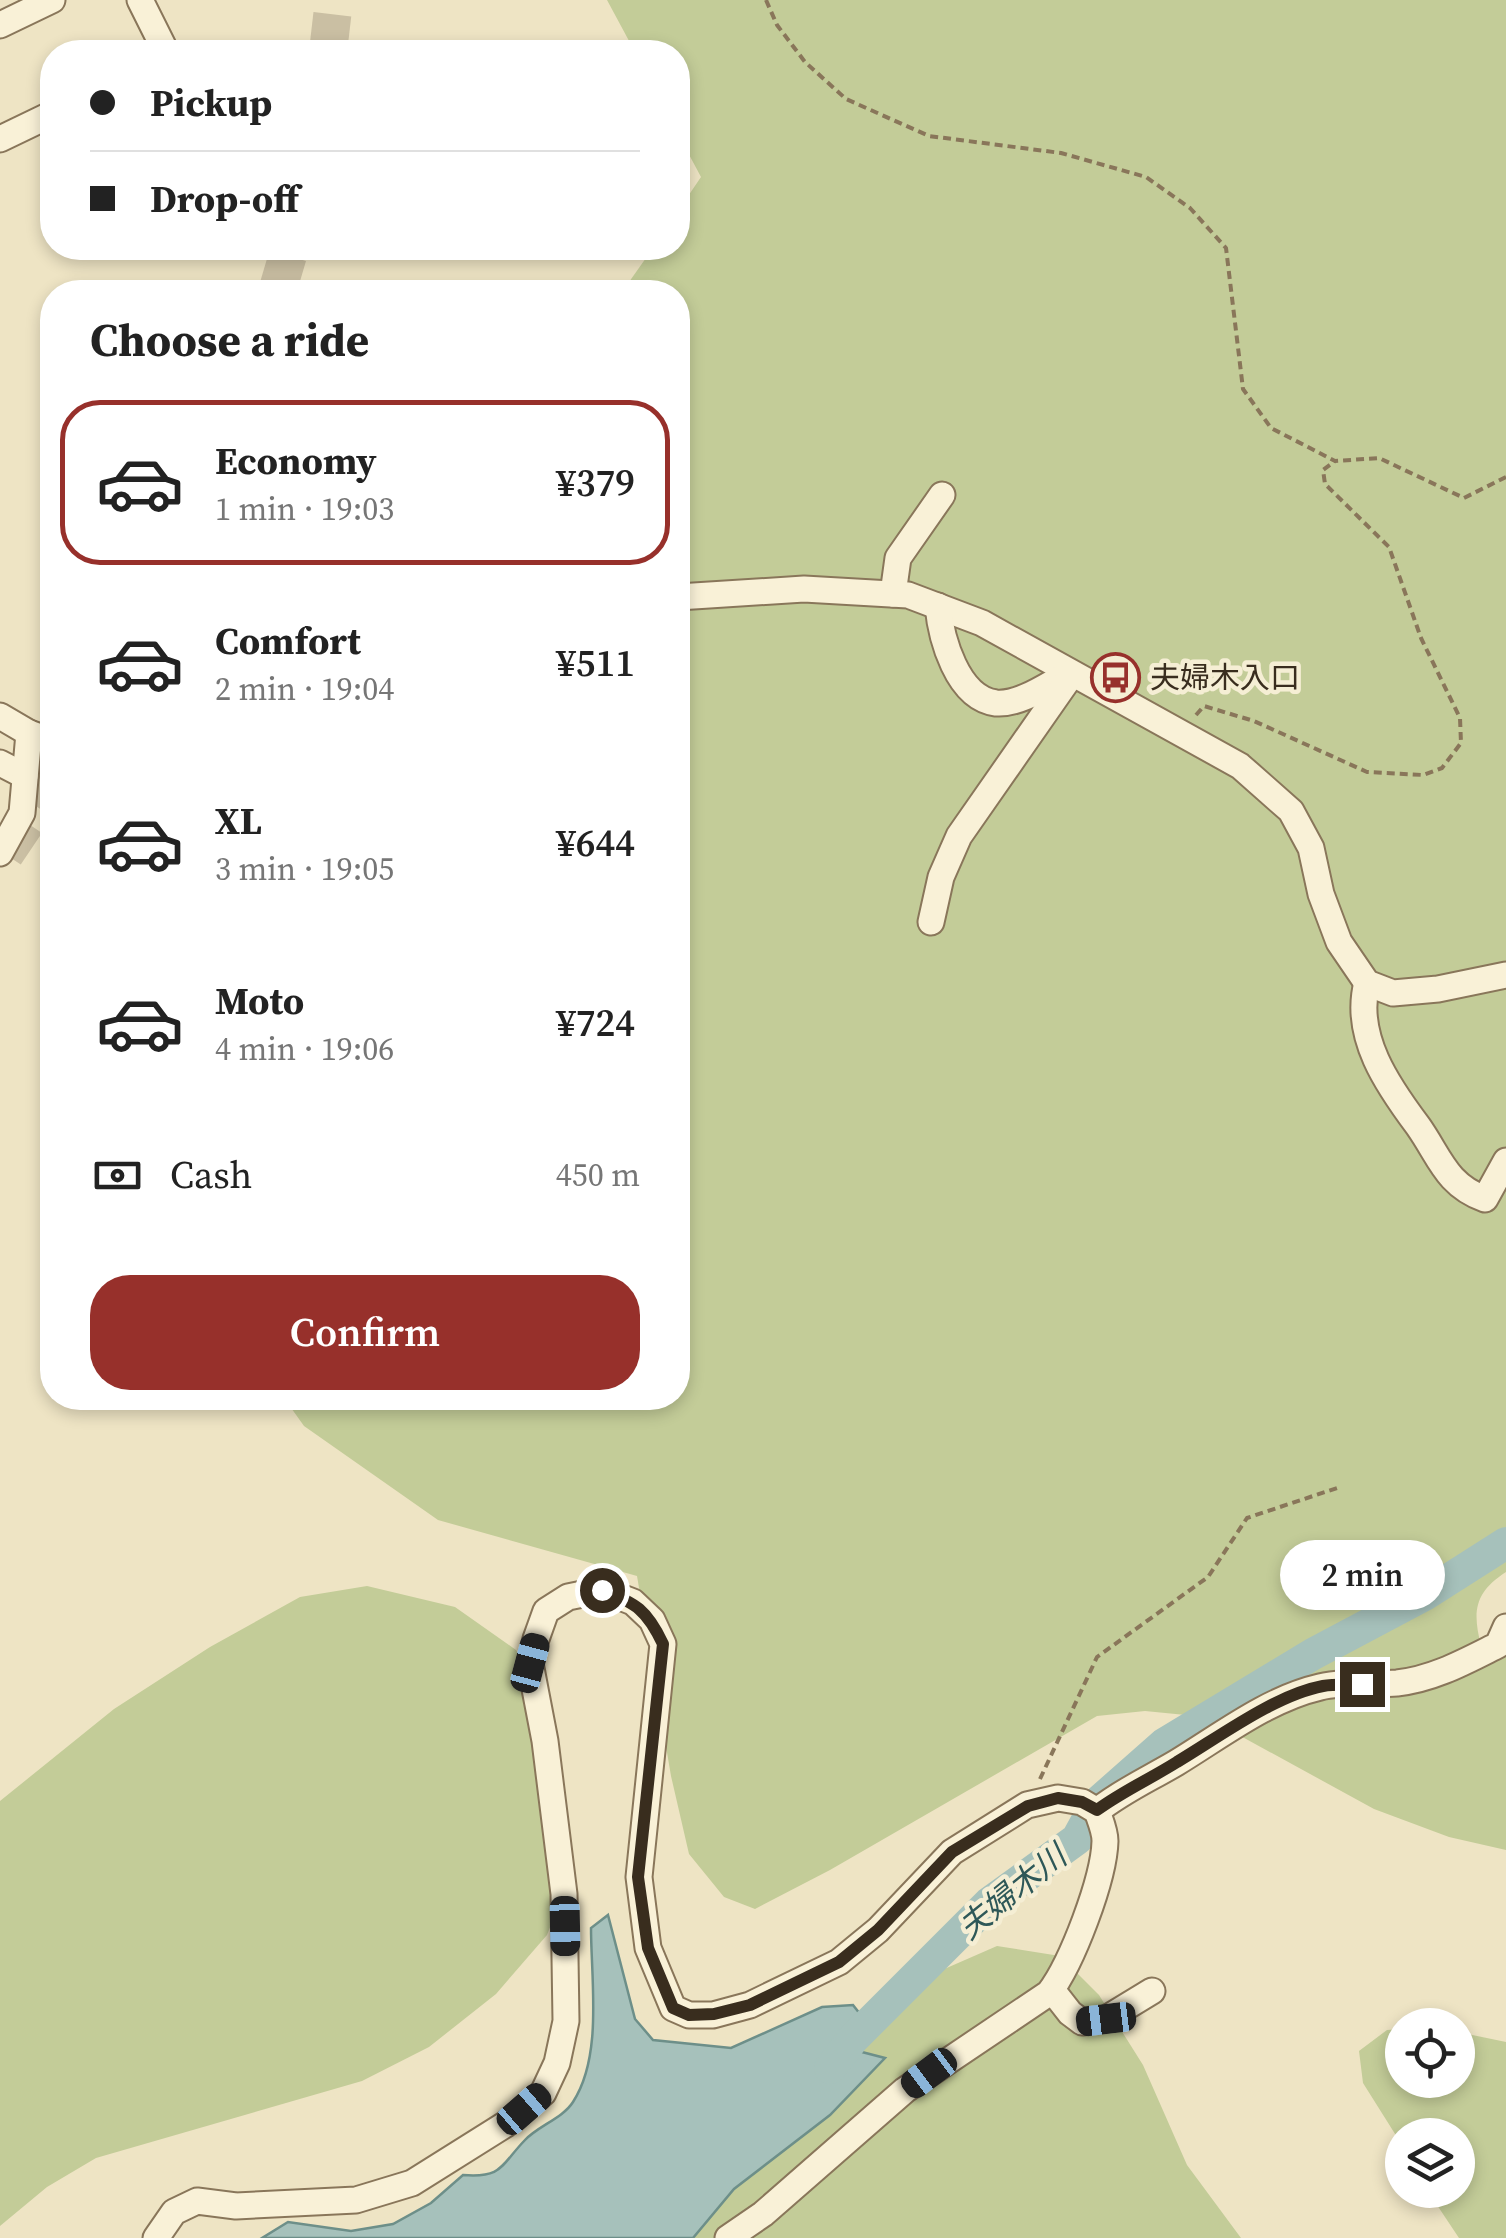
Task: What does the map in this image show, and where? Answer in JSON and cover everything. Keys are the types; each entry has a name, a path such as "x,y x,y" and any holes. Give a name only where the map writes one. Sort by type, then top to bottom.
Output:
{"street":[{"path":"0,25 52,0"},
{"path":"140,0 160,40"},
{"path":"0,140 40,120"},
{"path":"892,594 898,558 942,495"},
{"path":"690,597 804,590 908,595 982,623 1240,766 1291,812 1311,848 1321,894 1339,942 1367,984 1394,992 1438,990 1506,975"},
{"path":"938,606 940,626 958,672 974,694 997,703 1022,698 1071,674"},
{"path":"931,922 942,878 959,836 1071,674"},
{"path":"0,716 40,737 25,776 22,813 0,853"},
{"path":"0,763 25,776"},
{"path":"1367,984 1362,1004 1372,1051 1394,1098 1419,1127 1452,1180 1485,1199 1506,1162"},
{"path":"156,2238 174,2212 197,2201 236,2206 356,2200 412,2184 506,2124 542,2093 557,2063 566,2020 564,1894 545,1741 530,1663 546,1611 568,1597 602,1590 633,1602 652,1620 663,1644 638,1877 648,1948 673,2008 689,2015 714,2014 750,2005 839,1962 878,1930 952,1852 1028,1806 1058,1798 1082,1802 1097,1810 1106,1838 1098,1877 1066,1972 1052,1990 905,2090 763,2214 728,2238"},
{"path":"1097,1810 1235,1725 1297,1695 1322,1686 1402,1682 1444,1672 1498,1645 1506,1627"},
{"path":"1052,1990 1082,2022 1106,2019 1152,1991"}],"path":[{"path":"766,0 777,25 805,62 846,98 929,136 1061,153 1146,177 1190,208 1226,248 1243,389 1270,428 1335,461 1379,458 1464,498 1506,477"},
{"path":"1180,734 1204,706 1254,721 1367,772 1423,775 1442,768 1460,743 1460,718 1421,638 1389,547 1325,484 1323,470 1335,461"},
{"path":"1028,1806 1097,1657 1208,1577 1247,1518 1340,1486"}],"green space":[{"path":"607,0 1506,0 1506,1572 1482,1595 1477,1622 1481,1645 1506,1651 1506,1850 1449,1837 1374,1809 1206,1717 1145,1711 1097,1716 755,1909 724,1897 689,1854 671,1776 637,1576 438,1520 304,1426 293,1410 690,1410 690,280 630,280 645,260 690,260 690,193 701,177 690,156 690,40 629,40"},
{"path":"367,1586 455,1607 516,1650 545,1699 561,1899 547,1935 496,1994 429,2047 362,2081 96,2158 47,2187 0,2226 0,1801 114,1709 210,1647 300,1597"},
{"path":"997,1946 1060,1956 1099,1995 1143,2065 1187,2165 1241,2238 620,2238 851,2023 942,1970"},
{"path":"1385,2032 1385,2098 1475,2098 1475,2036 1506,2042 1506,2238 1459,2238 1439,2208 1475,2208 1475,2118 1385,2118 1363,2083 1359,2051"}],"water":[{"path":"608,1915 635,2019 653,2040 731,2048 822,2007 853,2005 860,2014 858,2051 885,2058 830,2115 734,2189 693,2238 262,2238 288,2222 351,2231 393,2224 431,2203 463,2175 494,2172 530,2135 569,2108 582,2083 592,2040 591,1928"}],"waterway":[{"name":"夫婦木川","path":"830,2068 852,2040 989,1903 1077,1839 1096,1804 1164,1744 1313,1654 1426,1594 1506,1543"}],"tunnel":[{"path":"329,40 334,0"},
{"path":"281,280 286,260"},
{"path":"5,854 40,802"}],"place":[{"name":"夫婦木入口","path":"1115,677"}],"route":[{"path":"602,1590 633,1602 652,1620 663,1644 638,1877 648,1948 673,2008 689,2015 714,2014 750,2005 839,1962 914,1895 952,1852 1028,1806 1058,1798 1082,1802 1097,1810 1235,1725 1297,1695 1322,1686 1362,1684"}]}
